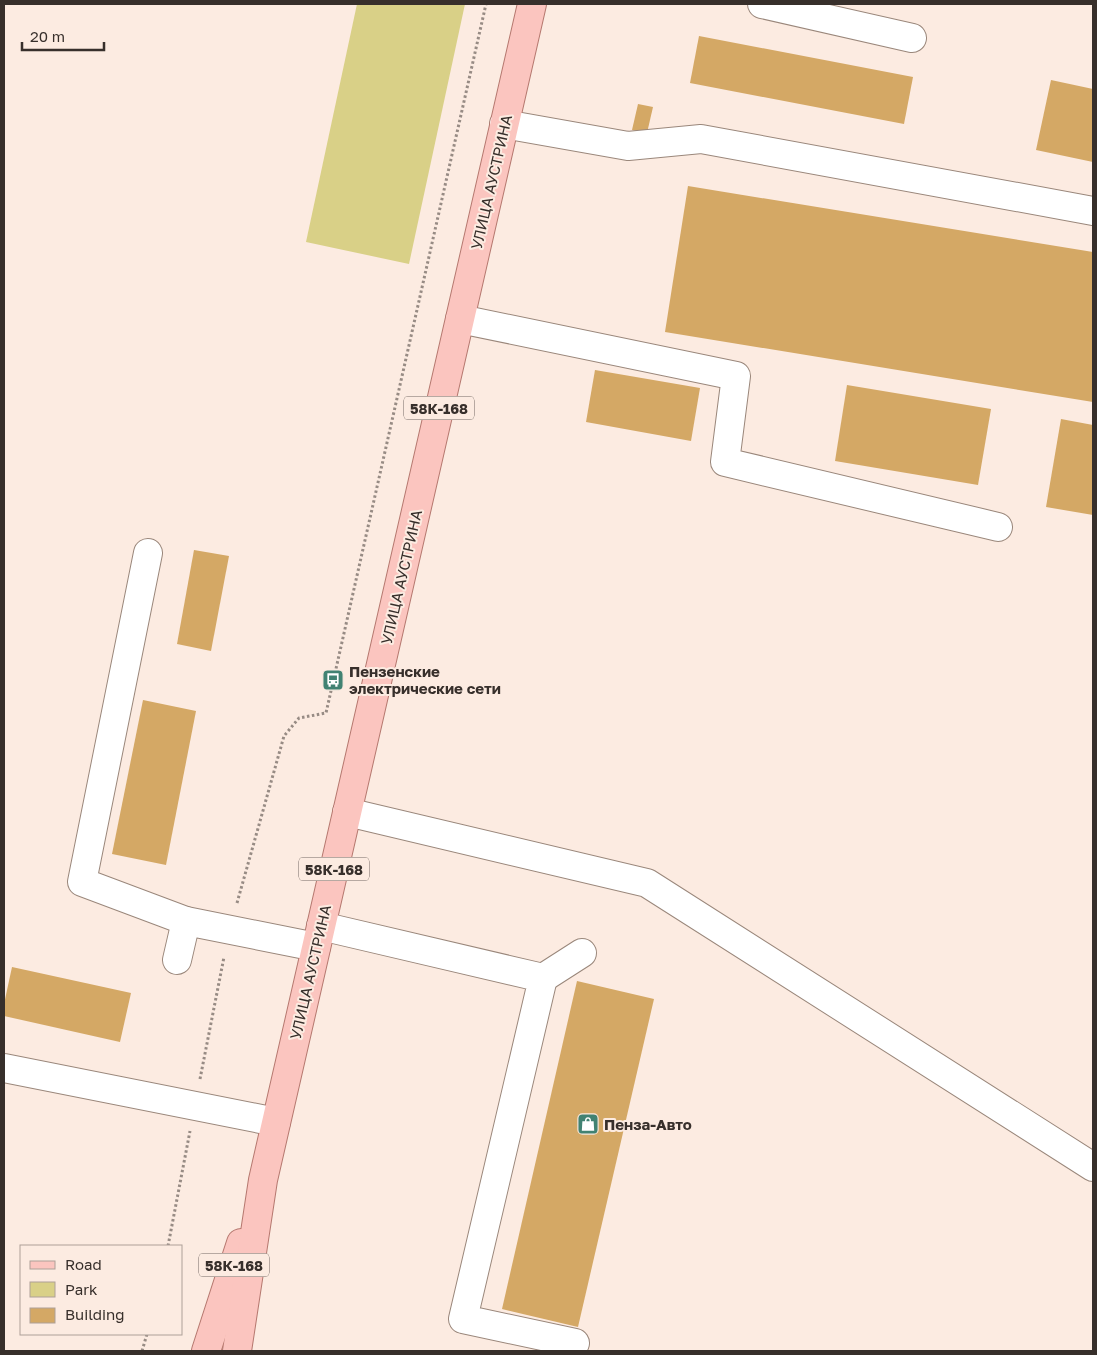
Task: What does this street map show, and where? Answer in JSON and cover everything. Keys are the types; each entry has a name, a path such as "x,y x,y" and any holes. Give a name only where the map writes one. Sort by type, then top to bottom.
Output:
{"main road":[{"name":"УЛИЦА АУСТРИНА","path":"263,1180 532,4"},
{"name":"58К-168","path":"208,1344 263,1180"},
{"path":"240,1346 263,1180"}],"lane":[{"path":"762,4 912,38"},
{"path":"504,124 628,146 701,139 1093,211"},
{"path":"460,319 736,376 725,462 998,527"},
{"path":"148,553 82,882 186,921 230,930 318,936 543,978 582,953"},
{"path":"347,812 647,883 1093,1167"},
{"path":"177,960 186,921"},
{"path":"543,978 463,1319 575,1344"},
{"path":"4,1068 276,1122"}],"path":[{"path":"168,1245 230,930 284,736 299,718 326,713 486,4"},
{"path":"142,1351 147,1335"}],"green space":[{"path":"357,4 465,4 409,264 306,242"}],"building":[{"path":"699,36 913,77 904,124 690,83"},
{"path":"1051,80 1093,89 1093,162 1036,150"},
{"path":"638,104 653,107 647,133 632,130"},
{"path":"688,186 1093,252 1093,402 665,332"},
{"path":"595,370 700,388 691,441 586,422"},
{"path":"847,385 991,409 978,485 835,461"},
{"path":"1061,419 1093,425 1093,515 1046,507"},
{"path":"194,550 229,556 211,651 177,644"},
{"path":"143,700 196,711 166,865 112,854"},
{"path":"12,967 131,993 120,1042 4,1016 4,1004"},
{"path":"577,981 654,999 578,1327 502,1309"}],"place":[{"name":"Пензенские электрические сети","path":"333,680"},
{"name":"Пенза-Авто","path":"588,1124"}]}
